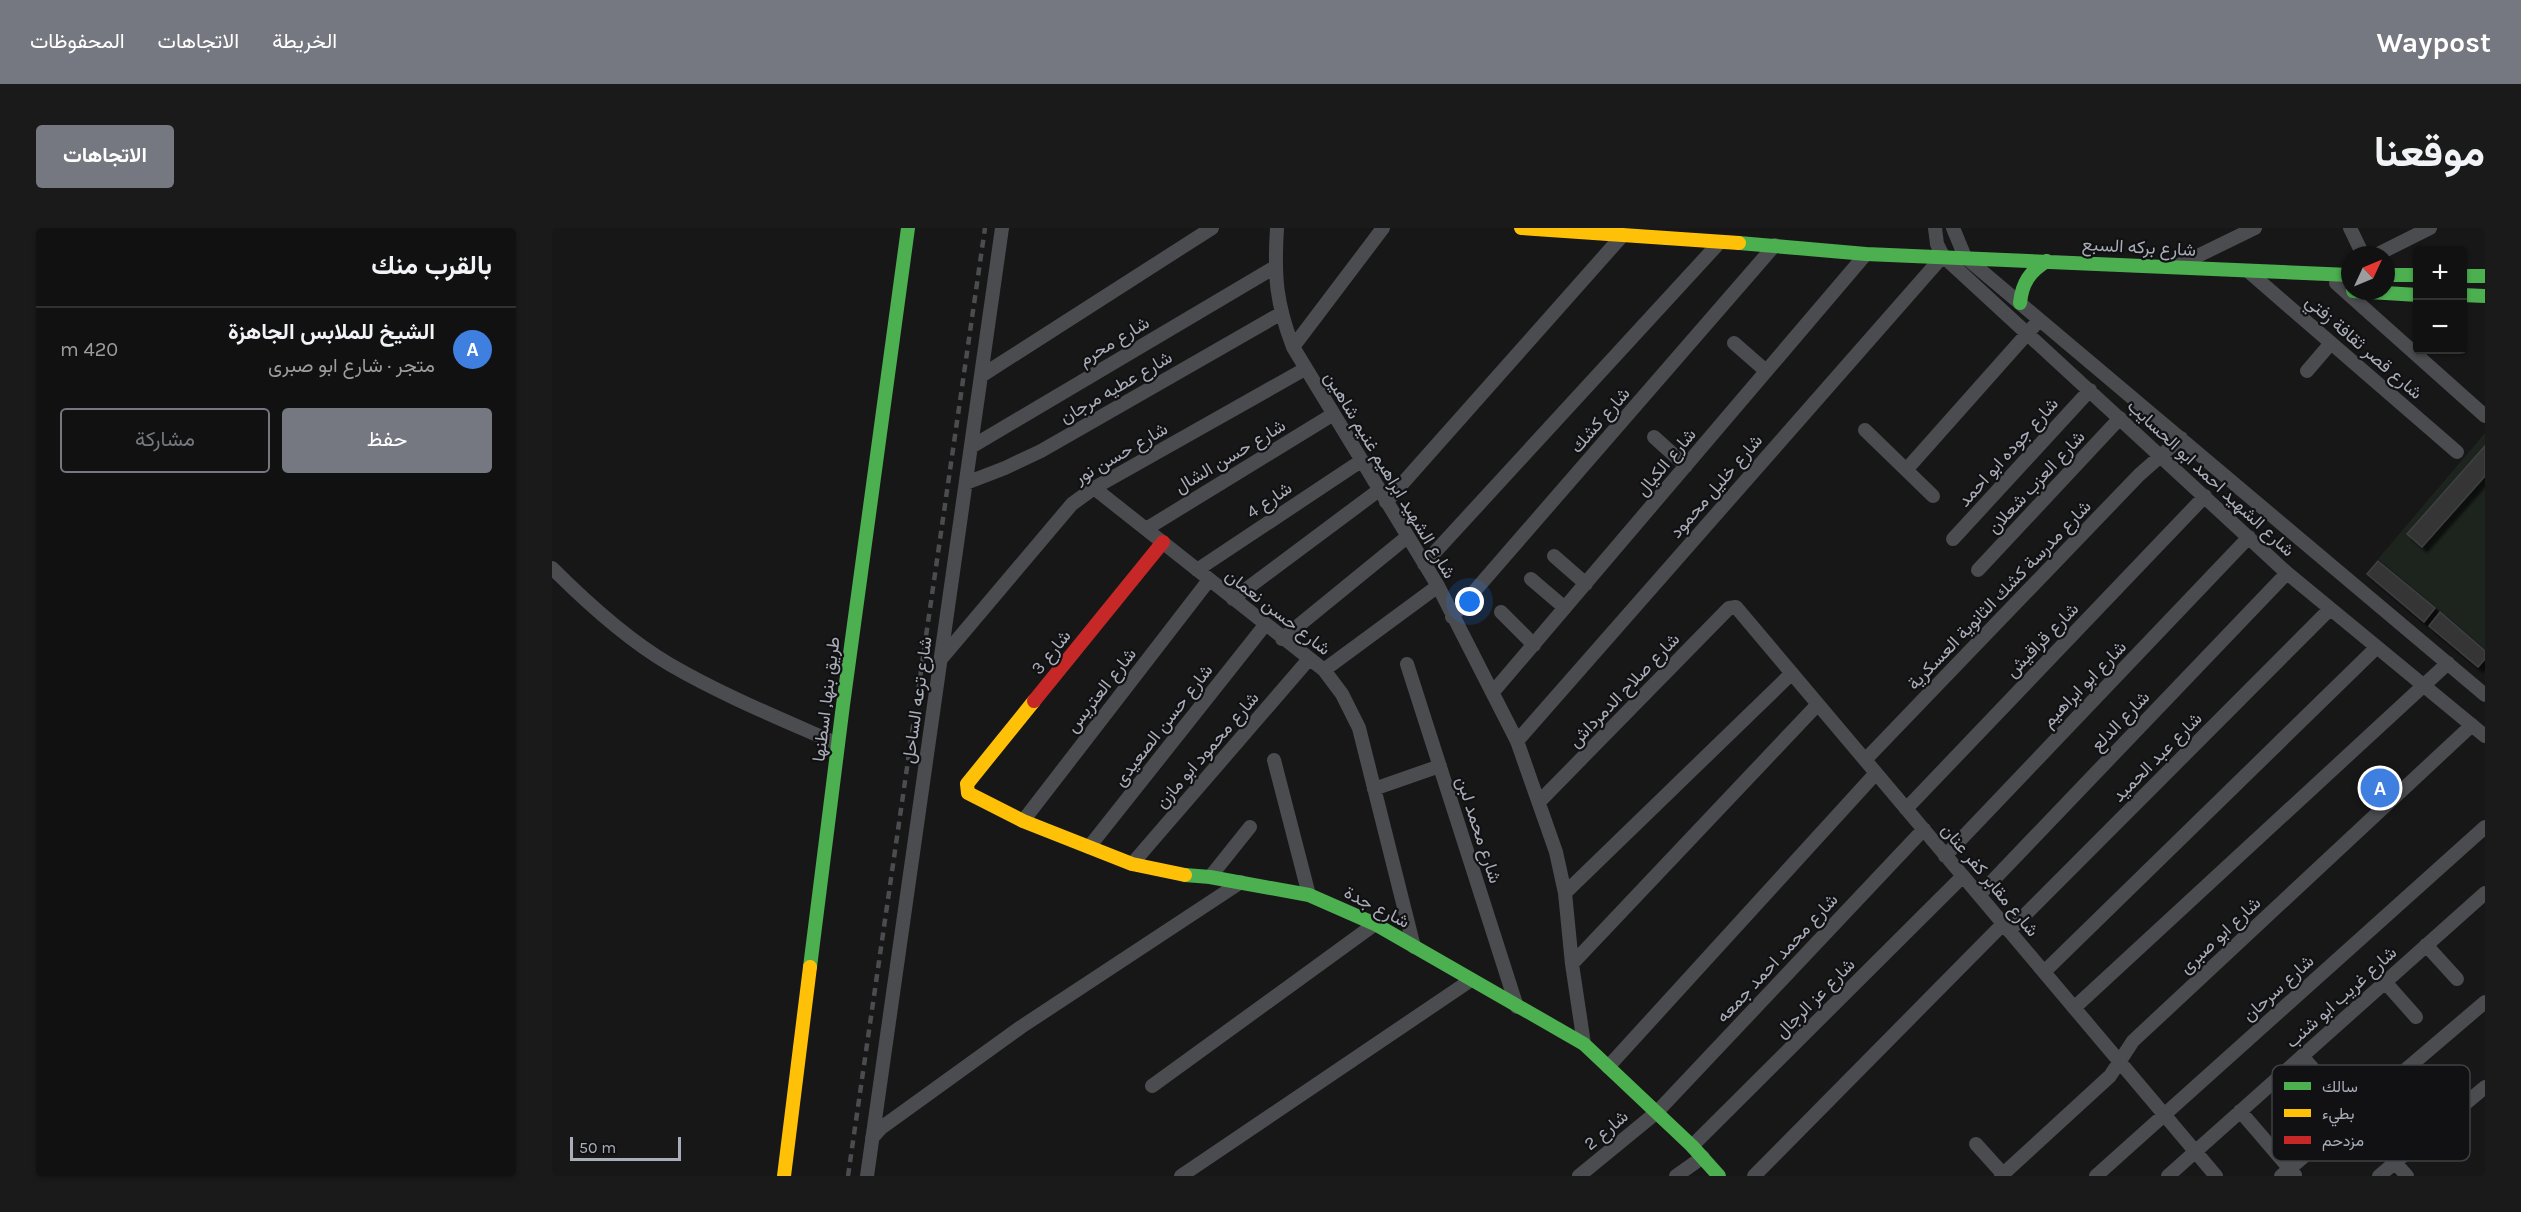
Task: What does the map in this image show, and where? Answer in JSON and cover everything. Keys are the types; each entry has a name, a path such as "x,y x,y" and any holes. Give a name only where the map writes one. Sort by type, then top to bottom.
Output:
{"main road":[{"name":"طريق بنها, اسطنها","path":"784,1176 838,744 908,228"},
{"name":"شارع بركه السبع","path":"1521,228 1775,245 1866,254 2340,275"},
{"path":"2020,303 2021,290 2026,277 2035,267 2047,261"},
{"path":"2395,275 2413,275"},
{"path":"2467,276 2485,276"},
{"name":"شارع بركه السبع","path":"2395,294 2413,295"},
{"path":"2467,296 2485,296"},
{"name":"شارع 3","path":"967,784 1163,542"},
{"name":"شارع جدة","path":"967,784 966,789 973,796 1023,821 1132,864 1178,875 1210,877 1309,895 1375,924 1584,1044 1692,1146 1719,1176"}],"street":[{"name":"شارع ترعه الساحل","path":"867,1176 1002,228"},
{"path":"981,376 1212,228"},
{"name":"شارع الشهيد ابراهيم غنيم شاهين","path":"1277,228 1275,267 1280,314 1293,347 1332,415 1438,586 1516,741 1539,802 1556,852 1565,893 1572,964 1584,1044"},
{"path":"1293,347 1383,228"},
{"path":"1935,228 1937,243 1943,256"},
{"name":"شارع الشهيد احمد ابو الحسايب","path":"1953,228 1965,257 2485,695"},
{"path":"2175,267 2255,228"},
{"path":"2350,228 2359,246"},
{"path":"2394,246 2430,228"},
{"path":"1233,599 1382,496 1622,236"},
{"path":"1424,564 1719,243"},
{"name":"شارع كشك","path":"1452,617 1775,245"},
{"name":"شارع الكيال","path":"1493,692 1866,254"},
{"name":"شارع الشهيد احمد ابو الحسايب","path":"1943,256 2288,573 2485,736"},
{"name":"شارع خليل محمود","path":"1516,741 1943,256"},
{"name":"شارع محرم","path":"971,447 1275,267"},
{"name":"شارع قصر ثقافة زفتي","path":"2248,271 2457,452"},
{"path":"2340,275 2485,416"},
{"name":"شارع عطيه مرجان","path":"966,483 1041,451 1280,314"},
{"path":"1906,470 2040,319"},
{"path":"1734,343 1766,371"},
{"path":"2307,371 2331,343"},
{"name":"شارع حسن نور","path":"940,660 1072,504 1094,488 1305,369"},
{"name":"شارع جوده ابو احمد","path":"1953,539 2090,390"},
{"name":"شارع حسن الشال","path":"1146,529 1332,415"},
{"name":"شارع العزب شعلان","path":"1978,570 2120,418"},
{"path":"1865,430 1932,496"},
{"path":"1654,437 1686,466"},
{"name":"شارع مدرسة كشك الثانوية العسكرية","path":"1865,760 2139,475 2181,438"},
{"name":"شارع 4","path":"1197,570 1361,461"},
{"name":"شارع حسن نعمان","path":"1094,488 1324,670 1342,694 1359,728 1414,947"},
{"name":"شارع قراقيش","path":"1906,809 2205,496"},
{"path":"1282,639 1407,537"},
{"name":"شارع ابو ابراهيم","path":"1946,855 2249,537"},
{"path":"1554,556 1586,584"},
{"path":"552,568 626,633 667,662 766,713 838,744"},
{"name":"شارع الدلع","path":"1979,895 2288,573"},
{"path":"1531,579 1565,608"},
{"name":"شارع العتريس","path":"1023,821 1209,580"},
{"path":"1324,670 1438,586"},
{"name":"شارع مقابر كفر عنان","path":"1736,607 2216,1176"},
{"name":"شارع صلاح الدمرداش","path":"1539,802 1729,608 1736,607"},
{"name":"شارع عبد الحميد","path":"1754,1176 2330,609"},
{"path":"1501,612 1534,645"},
{"name":"شارع حسن الصعيدى","path":"1089,847 1265,625"},
{"path":"2044,972 2376,648"},
{"name":"شارع محمود ابو مازن","path":"1132,864 1309,659"},
{"path":"2074,1008 2448,663"},
{"name":"شارع محمد لبن","path":"1407,664 1517,1007"},
{"path":"1565,893 1792,673"},
{"path":"1572,964 1818,704"},
{"name":"شارع ابو صبرى","path":"2002,1175 2104,1082 2133,1041 2472,725"},
{"path":"1274,760 1309,895"},
{"path":"1374,789 1440,766"},
{"path":"1608,1067 1876,773"},
{"path":"1210,877 1250,827"},
{"name":"شارع سرحان","path":"2096,1176 2485,827"},
{"name":"شارع محمد احمد جمعه","path":"1657,1112 1924,829"},
{"name":"شارع عز الرجال","path":"1692,1146 1963,876"},
{"path":"872,1138 881,1128 1021,1027 1241,882"},
{"name":"شارع غريب ابو شنب","path":"2292,1065 2485,893"},
{"path":"1152,1086 1375,924"},
{"path":"2426,945 2457,980"},
{"path":"1181,1176 1471,980"},
{"path":"2385,982 2416,1017"},
{"path":"2411,1065 2485,1002"},
{"path":"2302,1056 2310,1065"},
{"name":"شارع غريب ابو شنب","path":"2168,1176 2272,1083"},
{"path":"2470,1100 2485,1087"},
{"path":"2240,1111 2272,1152"},
{"name":"شارع 2","path":"1579,1176 1657,1112"},
{"path":"1976,1144 2002,1175"},
{"path":"1676,1176 1703,1157"},
{"path":"2279,1161 2289,1174 2303,1161"},
{"path":"2379,1176 2395,1162 2407,1176"}],"shaded area":[{"path":"2485,433 2485,651 2378,559"}],"building":[{"path":"2485,446 2485,476 2422,547 2407,534"},
{"path":"2378,561 2435,608 2424,622 2367,574"},
{"path":"2440,612 2485,651 2485,659 2478,667 2429,626"}],"railway":[{"path":"848,1176 985,228"}],"traffic: fast":[{"path":"810,967 908,228"},
{"path":"1739,243 1866,254 2341,275"},
{"path":"2020,303 2028,278 2047,261"},
{"path":"2395,275 2413,275"},
{"path":"2467,276 2485,276"},
{"path":"2395,294 2413,295"},
{"path":"2467,295 2485,296"},
{"path":"1185,875 1210,877 1309,895 1375,924 1584,1044 1692,1146 1719,1176"}],"traffic: slow":[{"path":"1521,228 1739,243"},
{"path":"1034,701 967,784 968,793 1023,821 1132,864 1185,875"},
{"path":"784,1176 810,967"}],"traffic: jam":[{"path":"1034,701 1163,542"}],"place":[{"name":"الشيخ للملابس الجاهزة","path":"2380,788"}]}
